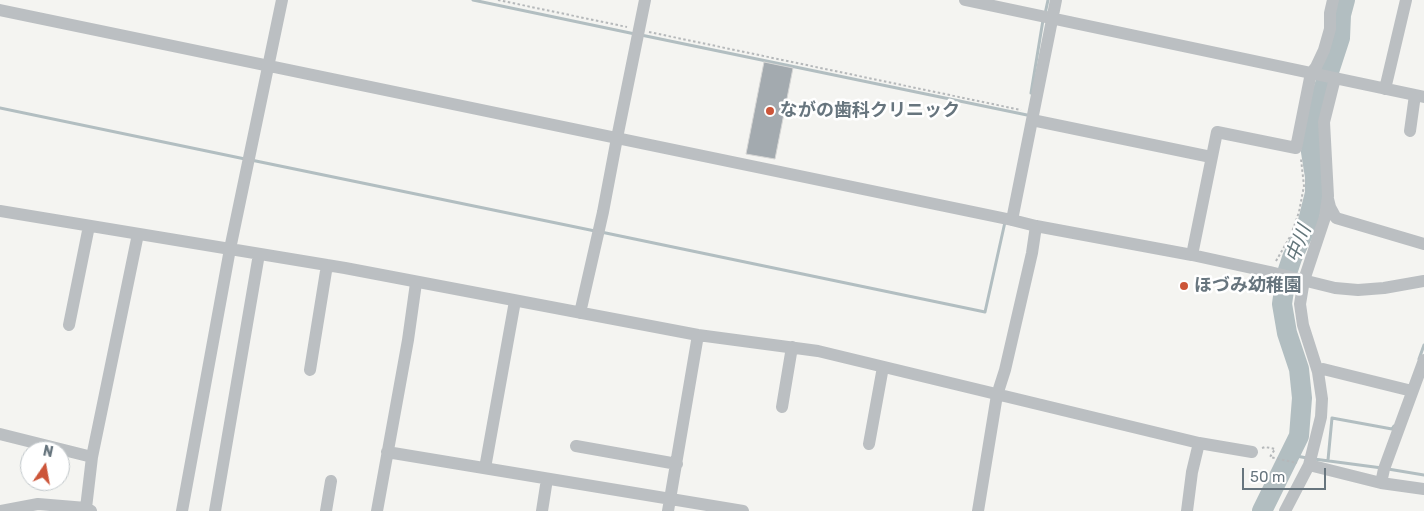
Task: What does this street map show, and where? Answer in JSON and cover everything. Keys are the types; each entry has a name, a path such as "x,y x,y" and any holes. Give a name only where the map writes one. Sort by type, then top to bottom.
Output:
{"street":[{"path":"182,511 230,249 282,0"},
{"path":"580,313 603,212 616,138 645,0"},
{"path":"965,0 1420,96 1410,131"},
{"path":"1012,220 1056,0"},
{"path":"1192,256 1216,132 1296,148 1311,73 1324,50 1330,29 1330,13 1333,0"},
{"path":"1385,89 1406,0"},
{"path":"0,10 1036,226 1270,272 1335,288 1358,290 1384,288 1424,281"},
{"path":"1335,78 1324,122 1330,207 1336,218 1424,244"},
{"path":"1033,116 1212,157"},
{"path":"1285,511 1309,466 1321,417 1322,400 1318,372 1303,325 1300,304 1304,280 1325,217 1328,196"},
{"path":"0,211 327,265 698,335 818,351 1199,443 1252,452"},
{"path":"69,325 89,226"},
{"path":"978,511 997,395 1005,370 1032,253 1036,226"},
{"path":"0,511 38,504 88,510 92,457 138,234"},
{"path":"215,511 259,254"},
{"path":"310,370 327,265"},
{"path":"377,511 408,340 416,283"},
{"path":"485,468 515,301"},
{"path":"670,505 698,335"},
{"path":"782,408 792,347"},
{"path":"1381,483 1384,469 1424,360"},
{"path":"869,444 884,367"},
{"path":"1323,369 1412,391"},
{"path":"0,434 92,457"},
{"path":"1187,511 1192,472 1199,443"},
{"path":"576,446 677,464"},
{"path":"387,452 547,479 670,505 743,511"},
{"path":"1309,466 1381,483 1424,489"},
{"path":"542,511 547,479"},
{"path":"326,511 332,481"}],"path":[{"path":"498,0 634,29"},
{"path":"644,31 1033,116"},
{"path":"1270,272 1291,235 1299,212 1304,186 1301,156 1297,157"},
{"path":"1252,452 1266,447 1275,449 1270,456 1309,466"}],"building":[{"name":"ながの歯科クリニック","path":"764,62 793,68 775,159 746,154"}],"waterway":[{"path":"473,0 635,34"},
{"path":"1045,14 1048,0"},
{"name":"中川","path":"1262,511 1299,436 1302,398 1299,369 1287,333 1282,304 1286,276 1307,225 1315,193 1315,177 1311,152 1312,124 1340,38 1341,15 1345,0"},
{"path":"1031,93 1043,20"},
{"path":"641,35 1027,115"},
{"path":"0,108 245,159"},
{"path":"251,160 595,231"},
{"path":"601,232 985,312 1005,222"},
{"path":"1419,359 1424,345"},
{"path":"1328,460 1332,418 1392,429 1394,426"},
{"path":"1291,455 1307,458"},
{"path":"1314,459 1382,468"},
{"path":"1388,469 1424,475"}],"place":[{"name":"ながの歯科クリニック","path":"770,111"},
{"name":"ほづみ幼稚園","path":"1184,286"}]}
